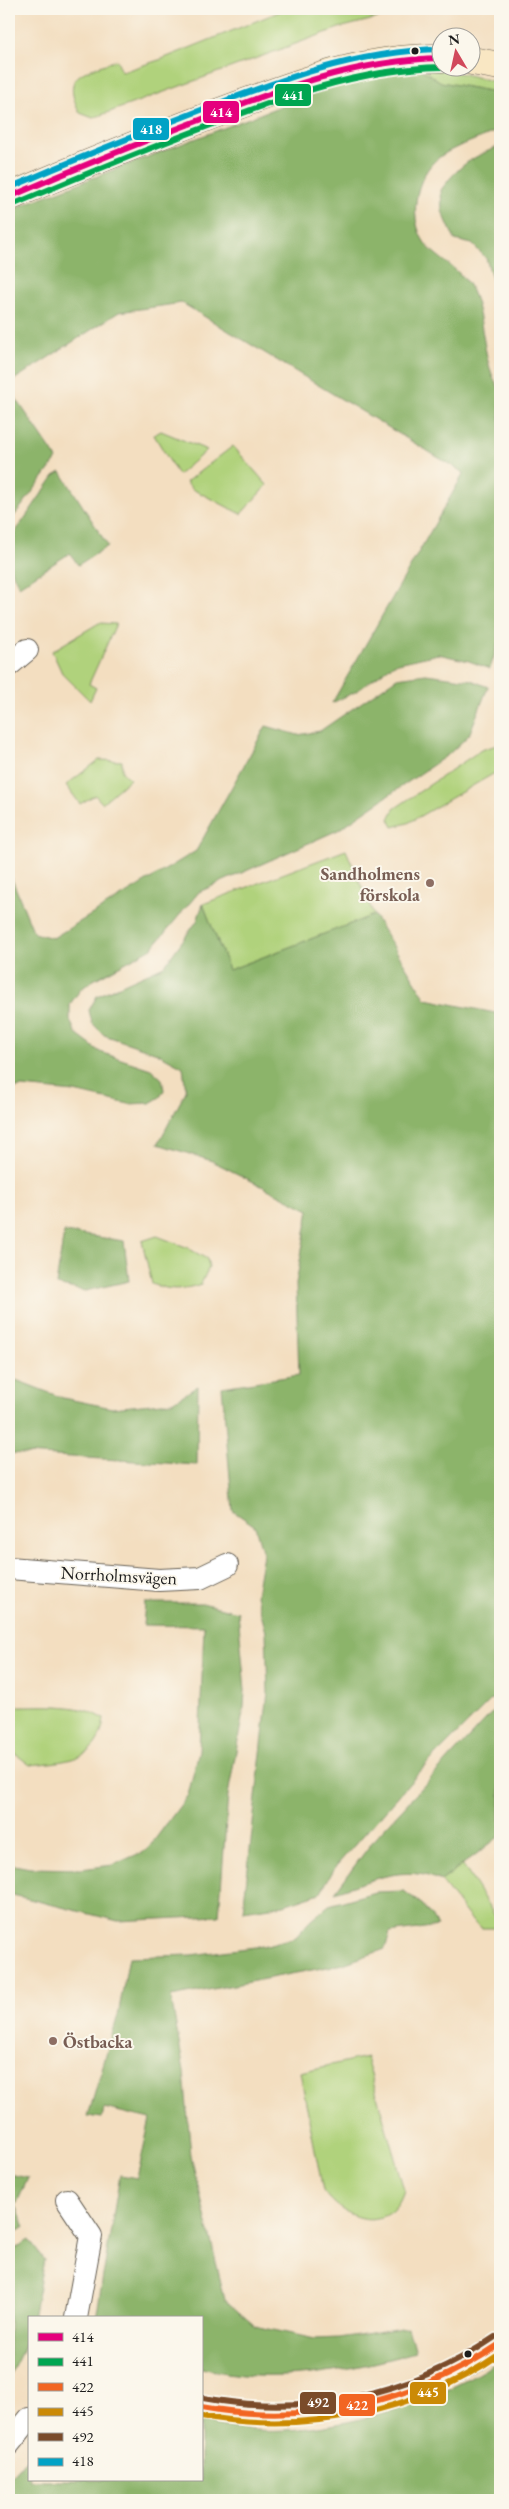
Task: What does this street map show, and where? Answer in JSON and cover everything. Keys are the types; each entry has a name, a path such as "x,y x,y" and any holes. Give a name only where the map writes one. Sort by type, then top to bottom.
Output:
{"street":[{"path":"9,197 136,144 284,88 362,64 409,57 432,58"},
{"path":"482,63 500,66"},
{"path":"9,664 27,650"},
{"name":"Norrholmsvägen","path":"9,1568 159,1580 200,1578 227,1565"},
{"path":"67,2200 90,2236 76,2316"},
{"path":"202,2408 238,2414 278,2414 309,2412 382,2400 425,2386 464,2368 500,2344"},
{"path":"9,2444 28,2420"}],"green space":[{"path":"286,9 397,9 390,15 339,28 93,118 80,113 72,90 74,82 86,71 117,60 122,72 162,59"},
{"path":"416,66 432,69 432,76"},
{"path":"416,66 441,82 500,93 500,129 448,152 432,164 424,175 419,187 416,213 417,226 429,248 464,278 472,291 490,368 500,389 500,637 490,669 469,661 438,654 394,664 357,691 332,703 464,473 182,303 119,312 9,383 9,212 22,205 341,83"},
{"path":"435,78 480,78 500,83 500,93 441,82"},
{"path":"500,146 500,306 486,258 472,244 455,240 442,211 441,190 460,168 481,154"},
{"path":"9,388 57,459 9,523"},
{"path":"161,431 207,450 178,475 154,435"},
{"path":"233,446 267,485 241,514 192,489 186,482"},
{"path":"61,472 108,546 78,565 70,553 19,586 9,566 9,541 54,476"},
{"path":"99,623 116,624 89,684 96,688 90,701 62,673 52,651"},
{"path":"426,674 471,680 488,687 469,735 449,754 338,830 199,892 152,948 92,981 81,989 70,1004 70,1020 76,1034 100,1052 151,1069 162,1079 164,1090 160,1097 150,1103 129,1104 74,1092 22,1087 9,1089 9,872 34,933 53,938 196,851 266,726 298,735 320,731 397,678"},
{"path":"500,744 500,770 408,823 393,827 389,819 394,809 481,750"},
{"path":"99,760 122,761 122,772 130,779 102,803 95,795 80,804 66,785"},
{"path":"346,850 374,915 229,970 203,904"},
{"path":"203,904 229,970 374,915 426,999 500,1014 500,1691 425,1766 336,1866 320,1893 284,1905 243,1911 268,1692 266,1632 256,1595 263,1554 255,1526 233,1511 222,1387 299,1375 296,1284 309,1210 212,1161 158,1144 186,1091 183,1067 157,1053 104,1035 92,1023 89,1010 97,996 164,966 197,921"},
{"path":"64,1232 124,1241 129,1281 85,1291 56,1285"},
{"path":"157,1236 186,1247 207,1259 209,1267 201,1284 176,1289 152,1284 142,1241"},
{"path":"16,1380 63,1398 112,1408 172,1402 198,1386 197,1465 9,1453 9,1386"},
{"path":"145,1603 202,1603 238,1612 245,1690 244,1707 228,1795 219,1916 118,1921 9,1894 9,1864 30,1868 81,1869 113,1865 147,1850 188,1795 199,1751 204,1626 143,1625"},
{"path":"500,1704 500,1836 441,1881 428,1876 401,1874 375,1879 335,1892 376,1837"},
{"path":"9,1706 70,1707 94,1713 104,1719 101,1733 95,1744 79,1757 30,1765 9,1749"},
{"path":"463,1865 500,1924 500,1928 482,1928 473,1922 441,1881"},
{"path":"404,1891 423,1905 438,1926 390,1933 385,1949 343,1964 171,1997 184,2071 191,2156 225,2300 255,2326 315,2339 339,2338 408,2327 415,2352 336,2371 282,2376 228,2373 202,2368 202,2316 96,2316 120,2175 137,2178 150,2119 104,2108 102,2118 88,2116 118,2015 129,1957 191,1955 263,1946 296,1937 310,1921 329,1905 375,1892"},
{"path":"366,2057 404,2190 398,2204 389,2213 378,2218 366,2219 354,2216 343,2210 332,2202 323,2191 300,2072"},
{"path":"9,2174 28,2178 16,2205 25,2227 9,2236"},
{"path":"29,2240 44,2260 33,2316 28,2316 28,2330 25,2342 9,2377 9,2252"},
{"path":"500,2360 500,2500 9,2500 9,2478 28,2457 28,2482 202,2482 202,2421 236,2429 274,2430 315,2427 356,2420 396,2409 434,2395 470,2378"}],"transit line":[{"name":"418","path":"9,188 149,130 286,79 378,55 432,50"},
{"name":"414","path":"9,197 152,138 289,87 348,70 379,64 432,59"},
{"name":"441","path":"12,205 155,146 290,96 350,79 380,73 432,68"},
{"name":"492","path":"203,2398 241,2403 280,2405 318,2403 355,2397 392,2387 427,2374 462,2357 495,2337"},
{"name":"422","path":"202,2407 240,2412 280,2414 319,2411 357,2405 431,2382 466,2365 500,2344"},
{"name":"445","path":"202,2416 240,2421 279,2422 318,2420 357,2414 395,2405 431,2392 467,2375 500,2354"}],"place":[{"name":"Sandholmens förskola","path":"430,883"},
{"name":"Östbacka","path":"53,2041"}]}
